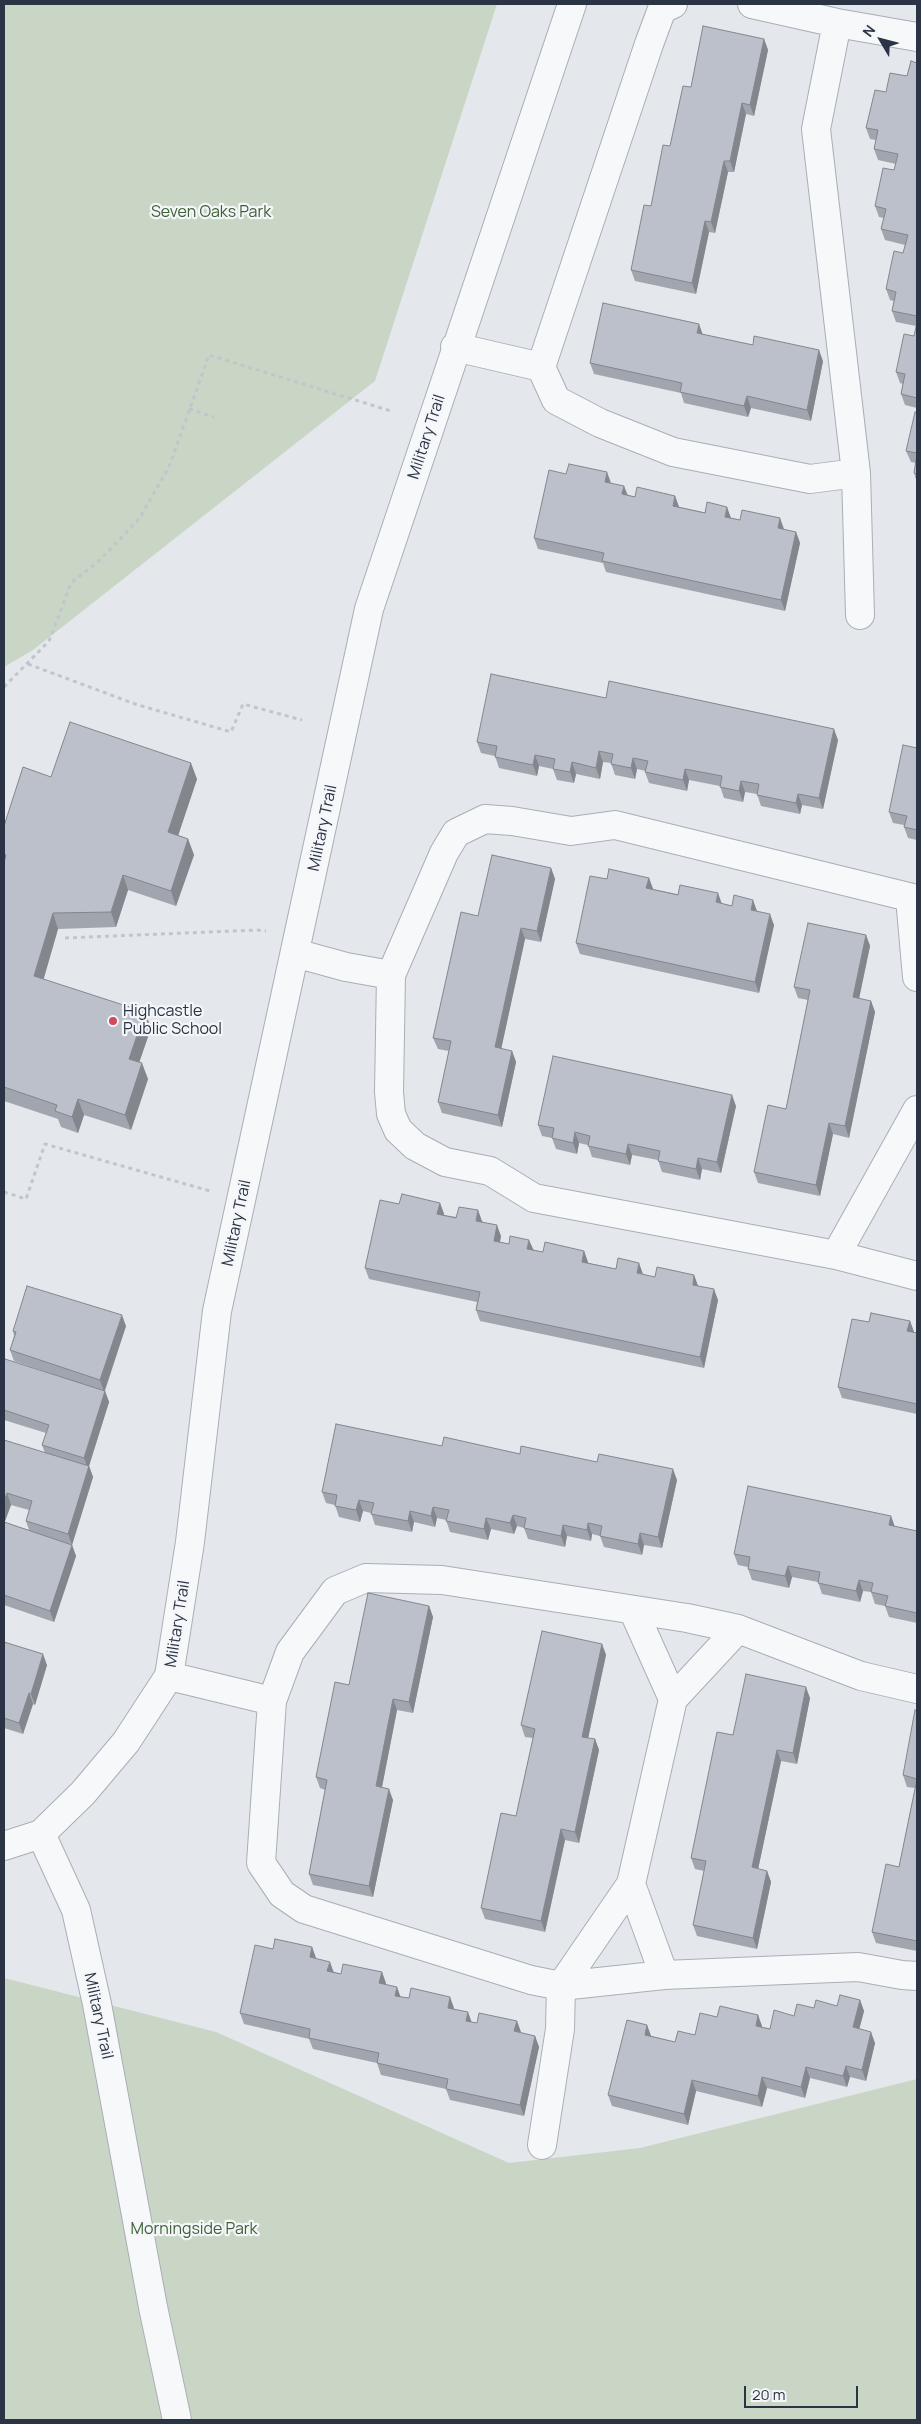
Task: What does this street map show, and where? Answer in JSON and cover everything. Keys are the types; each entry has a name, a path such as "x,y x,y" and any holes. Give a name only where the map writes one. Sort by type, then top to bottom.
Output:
{"street":[{"name":"Military Trail","path":"177,2420 99,2014 76,1910 41,1834 83,1793 126,1742 169,1676 186,1571 217,1311 369,609 455,347 572,4"},
{"path":"673,4 662,9 649,44 541,367 556,400 600,423 673,452 810,479 856,473"},
{"path":"752,4 837,23 917,37"},
{"path":"837,23 816,129 856,473 860,614"},
{"path":"455,347 541,367"},
{"path":"917,977 914,899 615,825 572,831 512,821 485,819 456,832 444,853 391,974 389,1092 392,1114 398,1130 415,1146 445,1162 490,1171 534,1198 836,1255 917,1276"},
{"path":"297,946 346,967 391,974"},
{"path":"836,1255 917,1110"},
{"path":"917,1689 862,1676 738,1629 442,1580 366,1578 334,1591 290,1652 272,1701 261,1863 282,1894 304,1909 531,1980 561,1986 664,1975 858,1966 902,1976 917,1976"},
{"path":"634,1612 673,1699"},
{"path":"542,2145 560,2029 561,1986 631,1884 673,1699 738,1629"},
{"path":"169,1676 272,1701"},
{"path":"4,1846 41,1834"},
{"path":"631,1884 664,1975"}],"path":[{"path":"4,687 49,641 71,584 100,560 138,519 169,467 209,355 391,411"},
{"path":"190,409 214,417"},
{"path":"28,664 135,704 232,732 243,704 302,720"},
{"path":"65,938 257,930 297,946"},
{"path":"4,1192 26,1199 45,1144 242,1200"}],"green space":[{"name":"Seven Oaks Park","path":"4,4 497,4 375,381 33,650 4,667"},
{"name":"Morningside Park","path":"4,1978 216,2032 509,2163 640,2148 917,2079 917,2420 4,2420"}],"building":[{"path":"703,26 764,39 750,105 742,103 730,161 724,161 711,222 705,221 692,283 631,270 644,205 651,206 663,145 670,146 683,86 691,87"},
{"path":"911,61 917,63 917,316 892,311 896,292 886,289 894,251 903,253 908,235 881,229 886,209 875,206 883,168 894,170 898,154 874,149 878,130 866,128 875,90 886,92 890,73 907,76"},
{"path":"603,303 699,324 697,333 753,345 754,336 819,350 807,410 747,396 744,406 680,392 682,383 590,363"},
{"path":"917,323 917,398 901,394 905,374 896,372 904,334 914,336"},
{"path":"915,412 917,413 917,453 906,451"},
{"path":"917,454 917,474 914,473"},
{"path":"569,464 607,472 605,482 624,486 622,494 635,497 637,487 675,496 673,506 705,513 707,502 727,507 725,517 740,520 742,510 780,518 778,528 796,532 781,600 602,561 604,553 534,538 549,470 566,474"},
{"path":"491,674 606,698 609,681 834,729 819,798 798,794 796,803 757,795 759,784 741,781 739,791 720,787 722,776 685,769 683,780 645,772 648,761 633,758 631,768 611,764 613,754 599,751 596,768 572,762 570,772 553,769 555,759 535,755 533,765 495,757 497,746 477,742"},
{"path":"70,722 191,763 168,832 188,839 171,891 123,875 111,912 53,913 34,976 145,1012 129,1059 142,1063 125,1115 78,1099 72,1117 55,1111 57,1105 4,1087 4,862 6,855 4,854 4,826 23,767 51,777"},
{"path":"903,745 917,748 917,830 904,827 907,816 889,812"},
{"path":"492,855 551,868 537,931 521,928 495,1047 512,1051 498,1115 438,1102 451,1041 433,1038 461,912 478,916"},
{"path":"609,869 649,878 646,888 678,895 680,885 718,893 716,902 732,906 734,895 753,900 751,910 770,914 755,982 576,943 590,876 607,879"},
{"path":"808,923 866,935 853,997 871,1001 845,1126 829,1123 816,1185 754,1172 768,1105 786,1109 810,990 794,987"},
{"path":"553,1056 732,1095 717,1162 698,1158 696,1169 658,1161 660,1151 628,1144 626,1154 588,1146 590,1136 575,1132 573,1143 552,1138 554,1128 538,1125"},
{"path":"402,1194 440,1203 437,1214 456,1218 459,1207 478,1210 476,1221 497,1225 494,1241 509,1244 510,1236 529,1240 527,1249 543,1252 545,1242 584,1251 582,1262 616,1269 618,1258 639,1263 637,1273 655,1277 657,1267 694,1275 693,1285 714,1289 700,1357 476,1310 480,1292 365,1268 380,1200 399,1204"},
{"path":"27,1286 122,1315 100,1380 10,1350 16,1332 13,1331"},
{"path":"871,1313 910,1321 907,1331 917,1333 917,1404 838,1387 852,1319 869,1322"},
{"path":"5,1359 105,1391 84,1458 42,1445 49,1425 4,1410"},
{"path":"336,1424 442,1446 444,1437 520,1454 521,1446 597,1462 599,1454 673,1469 658,1537 640,1533 638,1544 600,1536 602,1526 588,1523 587,1530 563,1525 561,1536 524,1528 526,1518 513,1515 510,1523 486,1518 484,1529 446,1521 449,1510 433,1507 431,1516 410,1511 408,1521 371,1514 374,1503 359,1500 356,1510 335,1506 337,1495 322,1492"},
{"path":"4,1440 89,1466 68,1534 26,1521 32,1501 7,1493 4,1502"},
{"path":"748,1486 891,1516 889,1525 917,1531 917,1613 885,1606 888,1596 871,1592 873,1583 859,1580 856,1591 818,1583 820,1572 788,1566 785,1576 748,1569 750,1557 734,1554"},
{"path":"4,1522 72,1545 50,1611 4,1595"},
{"path":"368,1593 429,1606 409,1702 393,1699 376,1786 389,1789 369,1886 309,1874 327,1780 316,1777 335,1682 349,1685"},
{"path":"542,1631 602,1644 582,1737 595,1739 575,1832 561,1829 541,1921 481,1908 501,1813 516,1816 535,1729 521,1725"},
{"path":"4,1642 43,1654 31,1694 29,1693 19,1723 4,1718"},
{"path":"746,1674 806,1687 793,1753 777,1750 752,1867 767,1871 753,1938 693,1925 706,1861 691,1858 717,1732 733,1735"},
{"path":"915,1710 917,1711 917,1779 903,1775"},
{"path":"917,1779 917,1941 872,1932 886,1864 899,1867"},
{"path":"275,1939 312,1947 310,1957 330,1962 327,1971 341,1974 343,1964 382,1972 379,1983 397,1987 395,1996 409,1998 411,1988 450,1997 448,2008 468,2012 466,2021 477,2023 479,2013 517,2021 514,2031 535,2036 520,2105 446,2089 448,2079 377,2063 379,2053 309,2038 310,2029 240,2013 255,1945 273,1949"},
{"path":"840,1995 860,2000 853,2027 871,2032 862,2070 846,2066 843,2076 806,2067 801,2087 762,2077 758,2096 692,2080 684,2114 608,2095 627,2020 647,2025 645,2035 675,2042 678,2031 695,2035 700,2013 717,2017 720,2006 758,2015 756,2026 770,2029 774,2010 794,2016 797,2004 814,2008 816,2000 837,2006"}],"place":[{"name":"Highcastle Public School","path":"113,1021"}]}
